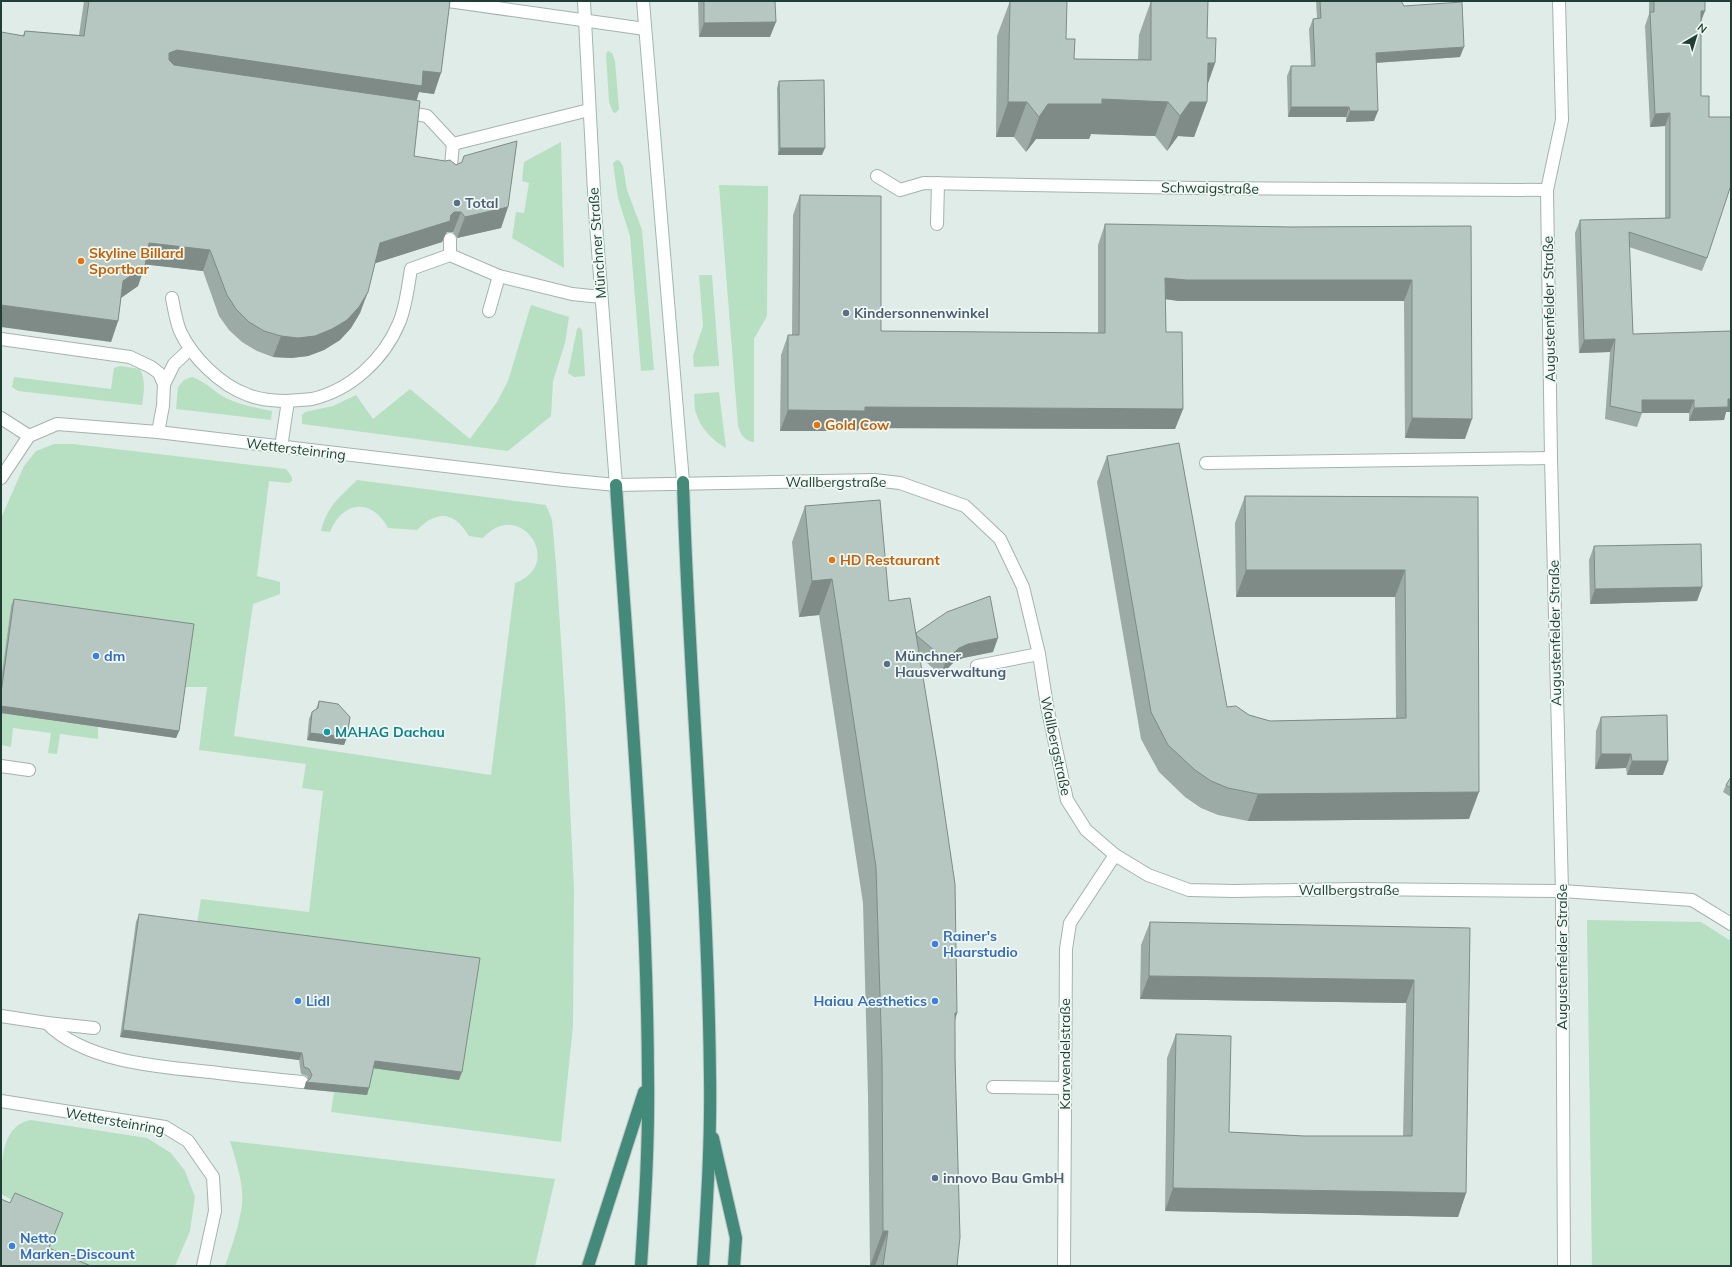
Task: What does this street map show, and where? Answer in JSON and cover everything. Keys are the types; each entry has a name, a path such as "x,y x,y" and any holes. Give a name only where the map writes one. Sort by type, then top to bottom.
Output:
{"highway":[{"path":"683,482 686,590 705,907 709,1013 710,1123 703,1266"},
{"path":"616,485 636,782 646,972 648,1079 641,1266"},
{"path":"588,1266 648,1079"},
{"path":"710,1123 736,1238 734,1266"}],"street":[{"path":"448,1 645,29"},
{"name":"Münchner Straße","path":"584,1 589,110 601,297 616,485"},
{"path":"643,1 683,482"},
{"name":"Augustenfelder Straße","path":"1559,1 1562,120 1547,190 1551,458 1562,891 1564,1266"},
{"path":"388,110 427,116 453,144 449,178"},
{"path":"453,144 589,110"},
{"name":"Schwaigstraße","path":"877,176 900,190 924,183 938,183 1198,188 1547,190"},
{"path":"937,224 938,183"},
{"path":"450,239 450,255"},
{"path":"172,298 180,330 190,349 208,368 227,384 247,395 269,400 288,401 313,399 337,389 355,380 371,366 387,346 400,322 411,269 450,255 499,276 572,294 601,297"},
{"path":"490,311 499,276"},
{"path":"1,339 130,357 140,360 159,373 164,384"},
{"path":"158,432 163,406 164,384 174,364 190,349"},
{"path":"281,447 288,401"},
{"path":"1,418 29,436 1,478"},
{"name":"Wettersteinring","path":"29,436 56,424 158,432 616,485"},
{"path":"1206,463 1551,458"},
{"name":"Wallbergstraße","path":"616,485 683,482 874,480 900,483 965,506 1000,539 1023,587 1039,654 1047,706 1067,800 1086,830 1115,855 1148,875 1189,890 1234,891 1354,889 1562,891 1692,900 1731,924"},
{"path":"977,666 1039,654"},
{"path":"1,766 29,770"},
{"name":"Karwendelstraße","path":"1064,1266 1066,949 1070,923 1115,855"},
{"path":"1,1016 47,1024 94,1028"},
{"path":"47,1024 57,1034 106,1057 159,1067 302,1082"},
{"path":"993,1087 1065,1088"},
{"name":"Wettersteinring","path":"1,1101 164,1127 188,1141 213,1177 215,1211 202,1266"}],"green space":[{"path":"608,51 612,53 615,61 619,109 616,113 613,112 609,102 606,54"},
{"path":"561,142 564,268 512,238 516,212 524,213 529,183 522,181 524,162"},
{"path":"617,160 620,161 623,166 627,190 642,230 654,370 641,371 630,236 618,198 613,163"},
{"path":"719,185 768,186 767,316 754,339 754,442 743,437 738,426"},
{"path":"699,275 712,275 719,366 694,367 693,356 703,326"},
{"path":"531,305 569,317 565,343 553,381 551,416 508,451 302,424 302,415 305,412 333,406 356,395 373,419 410,389 470,439 497,402 508,381"},
{"path":"579,327 582,330 585,376 574,377 568,373 577,329"},
{"path":"120,366 140,369 144,382 142,405 18,391 12,387 14,377 111,389 114,368"},
{"path":"192,377 231,400 272,411 271,420 176,409 178,387 184,380"},
{"path":"719,392 726,448 716,442 704,429 698,419 695,408 694,394"},
{"path":"54,444 73,444 286,469 292,477 292,481 289,483 269,481 257,576 280,582 280,594 253,604 234,736 491,775 515,583 530,574 537,562 537,550 532,538 523,529 511,525 497,527 483,538 469,536 457,522 445,516 431,519 417,530 388,528 374,511 358,507 350,509 342,514 330,532 321,531 326,515 330,509 357,480 546,505 552,520 556,564 565,703 574,889 573,1026 561,1142 331,1112 334,1092 367,1095 196,929 201,899 309,912 323,791 302,788 306,764 199,750 207,687 183,687 11,606 1,680 1,518 24,466 36,451"},
{"path":"1,713 98,727 98,739 60,734 57,754 48,753 51,733 13,728 11,747 1,745"},
{"path":"1587,920 1701,922 1731,941 1731,1266 1592,1266"},
{"path":"31,1120 147,1138 171,1153 185,1171 195,1197 190,1231 175,1266 71,1266 46,1256 12,1200 1,1194 2,1160 4,1148 8,1138 13,1130 21,1123"},
{"path":"230,1141 555,1179 535,1266 225,1266 233,1243 242,1205 241,1181"}],"building":[{"path":"89,1 450,1 441,73 423,71 422,86 177,50 169,53 169,60 174,65 420,101 414,156 445,161 450,160 456,165 462,162 464,156 517,141 508,207 465,217 461,212 454,212 451,215 450,221 380,243 368,292 359,307 347,320 332,329 315,336 298,338 281,336 264,331 249,322 236,309 227,295 210,250 149,243 145,266 123,281 118,321 1,305 1,32 24,36 25,31 84,36"},
{"path":"704,1 775,1 776,22 704,23"},
{"path":"1010,1 1067,1 1066,39 1075,39 1074,59 1151,60 1151,1 1208,1 1207,38 1216,38 1215,63 1208,63 1207,102 1190,102 1180,116 1168,102 1102,99 1102,104 1048,104 1039,117 1027,102 1008,102"},
{"path":"1320,1 1401,1 1404,6 1462,2 1464,47 1376,53 1378,111 1350,111 1349,107 1291,107 1291,66 1315,66 1313,19 1321,18"},
{"path":"1654,1 1705,1 1705,11 1701,11 1701,96 1709,96 1709,117 1731,117 1731,185 1707,258 1629,232 1633,334 1731,331 1731,399 1728,399 1728,407 1694,408 1694,400 1642,400 1642,413 1610,406 1615,339 1584,340 1580,220 1670,218 1670,113 1655,114 1650,12 1654,12"},
{"path":"824,80 825,148 780,148 779,81"},
{"path":"800,195 881,196 881,331 1105,333 1105,224 1293,227 1471,226 1472,419 1412,418 1412,280 1186,280 1165,278 1166,332 1182,332 1183,409 865,407 865,411 788,410 788,335 799,335"},
{"path":"1179,443 1227,707 1236,706 1249,715 1270,721 1406,718 1405,570 1246,570 1245,496 1478,497 1479,792 1258,794 1228,788 1211,781 1195,770 1168,745 1151,712 1107,456"},
{"path":"880,500 889,601 910,598 955,884 957,1013 955,1013 955,1058 960,1237 957,1266 883,1266 888,1231 883,1231 882,1059 876,867 832,579 812,581 805,506"},
{"path":"1701,544 1702,587 1595,589 1594,546"},
{"path":"990,596 998,638 968,644 959,648 946,660 917,636 916,633 947,612"},
{"name":"dm","path":"14,599 194,624 179,731 1,706 1,693"},
{"name":"MAHAG Dachau","path":"319,701 338,704 350,717 347,737 310,733 312,712 318,708"},
{"path":"1667,715 1668,761 1632,761 1631,754 1601,754 1601,717"},
{"path":"1731,777 1731,788 1726,785"},
{"name":"Lidl","path":"139,914 480,958 462,1072 375,1061 369,1088 306,1082 312,1075 309,1069 304,1067 302,1053 123,1030"},
{"path":"1150,922 1470,928 1466,1193 1173,1188 1176,1034 1231,1036 1229,1132 1304,1136 1412,1136 1414,980 1149,976"},
{"path":"15,1193 63,1213 49,1248 91,1266 1,1266 1,1199 10,1203"}],"place":[{"name":"Total","path":"457,203"},
{"name":"Skyline Billard Sportbar","path":"81,261"},
{"name":"Kindersonnenwinkel","path":"846,313"},
{"name":"Gold Cow","path":"817,425"},
{"name":"HD Restaurant","path":"832,560"},
{"name":"dm","path":"96,656"},
{"name":"Münchner Hausverwaltung","path":"887,664"},
{"name":"MAHAG Dachau","path":"327,732"},
{"name":"Rainer's Haarstudio","path":"935,944"},
{"name":"Lidl","path":"298,1001"},
{"name":"Haiau Aesthetics","path":"935,1001"},
{"name":"innovo Bau GmbH","path":"935,1178"},
{"name":"Netto Marken-Discount","path":"12,1246"}]}
